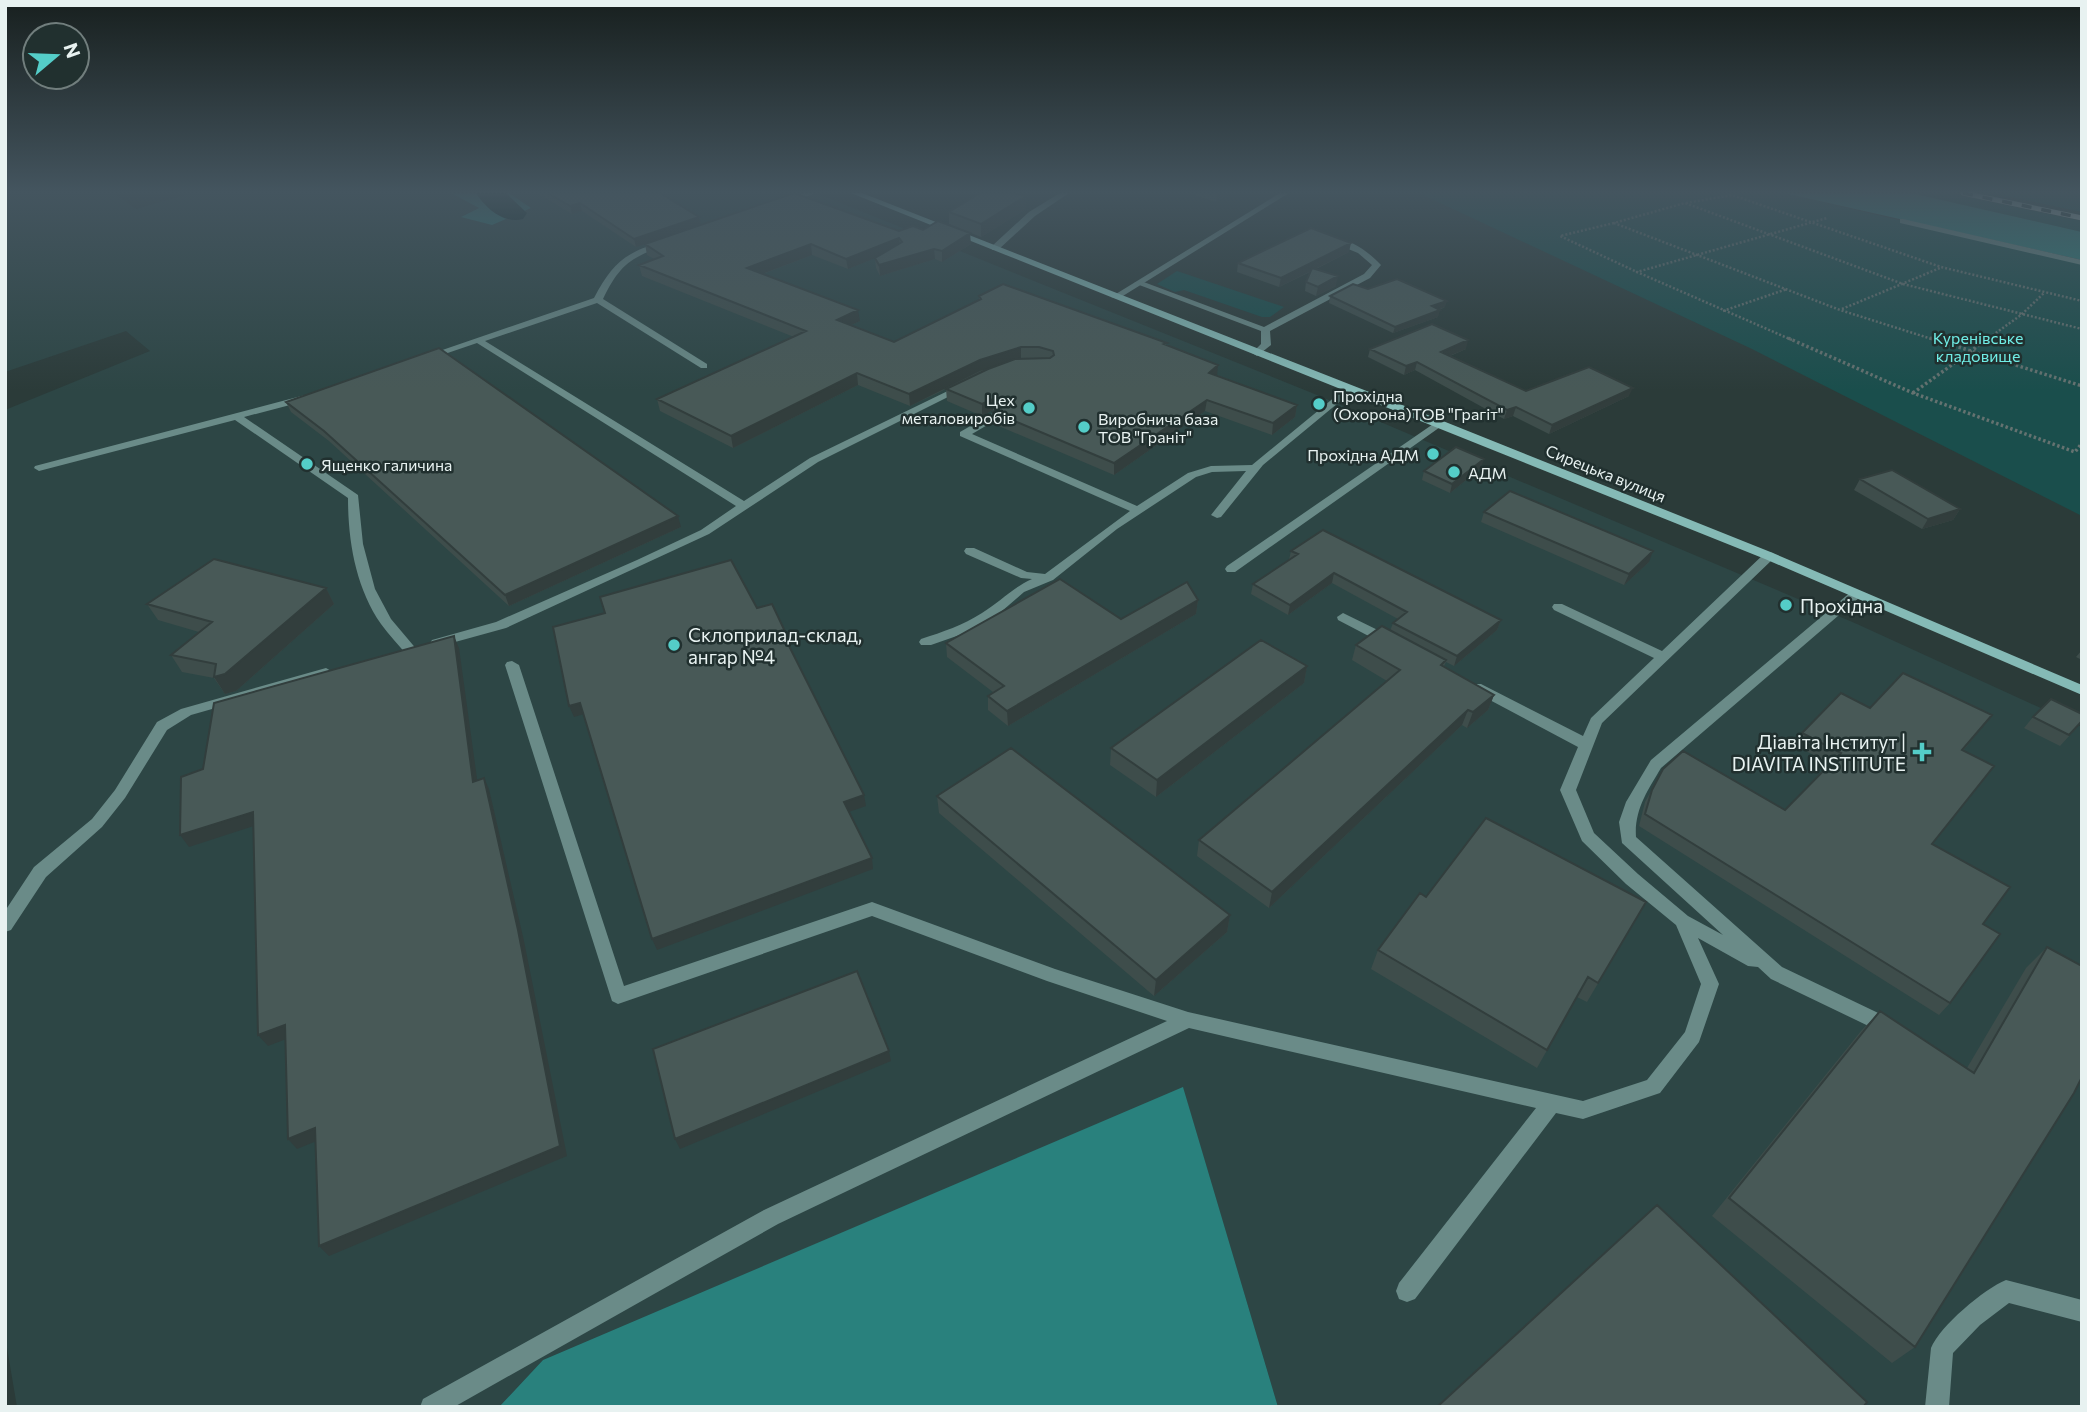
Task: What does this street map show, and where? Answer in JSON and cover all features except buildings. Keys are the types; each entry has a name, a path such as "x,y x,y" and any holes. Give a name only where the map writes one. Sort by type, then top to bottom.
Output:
{"main road":[{"name":"Сирецька вулиця","path":"1022,259 1769,556 2082,690"}],"street":[{"path":"416,361 597,300 614,267 625,259"},
{"path":"1115,297 1178,259"},
{"path":"1138,283 1265,330 1367,276 1377,265 1370,259"},
{"path":"597,300 704,366"},
{"path":"1257,353 1266,345 1265,330"},
{"path":"478,340 744,506"},
{"path":"236,416 354,497 353,531 360,565 383,618 404,652 501,625 641,564 705,532 814,460 972,382"},
{"path":"1217,515 1255,468 1350,389"},
{"path":"39,468 316,394"},
{"path":"997,415 964,434 1137,510"},
{"path":"1231,569 1439,423"},
{"path":"926,642 967,628 990,614 1020,589 1054,579 1137,510 1192,475 1211,469 1255,468"},
{"path":"970,551 1026,575 1054,579"},
{"path":"1769,556 1596,721 1568,790 1588,837 1632,879 1682,920 1777,974 1900,1032"},
{"path":"1777,974 1628,839 1627,822 1644,782 1656,764 1856,594"},
{"path":"1558,607 1664,657"},
{"path":"1343,617 1404,649"},
{"path":"512,665 618,996 872,909 1053,976 1188,1020 1583,1110 1653,1087 1693,1036 1710,984 1682,920"},
{"path":"5,925 40,872 97,823 120,794 162,726 186,712 346,667"},
{"path":"1465,681 1587,745"},
{"path":"431,1407 771,1217 1188,1020"},
{"path":"1407,1291 1552,1103"},
{"path":"1937,1407 1942,1348 1972,1317 2006,1291 2082,1311"}],"path":[{"path":"1609,259 1913,393 2075,452 2082,443"},
{"path":"1637,272 1686,259"},
{"path":"1710,259 1840,310 2082,386"},
{"path":"1835,259 1903,284 2082,329"},
{"path":"1916,259 2082,301"},
{"path":"1840,310 1941,267"},
{"path":"1723,311 1787,289"},
{"path":"1913,393 2021,315 2045,293"}],"shaded area":[{"path":"5,259 979,259 1317,395 1857,624 2082,727 2082,1407 1278,1407 1183,1088 543,1360 499,1407 17,1407 5,1336 5,410 150,351 126,331 5,372"},
{"path":"1183,1087 1278,1407 499,1407 543,1360"}],"green space":[{"name":"Куренівське кладовище","path":"1560,259 2065,259 2082,263 2082,516 1752,349"},
{"path":"1177,271 1284,307 1270,317 1262,317 1184,290 1175,292 1157,284"}],"place":[{"name":"Прохідна (Охорона)ТОВ \"Грагіт\"","path":"1319,404"},
{"name":"Цех металовиробів","path":"1029,408"},
{"name":"Виробнича база ТОВ \"Граніт\"","path":"1084,427"},
{"name":"Прохідна АДМ","path":"1433,454"},
{"name":"Ященко галичина","path":"307,464"},
{"name":"АДМ","path":"1454,472"},
{"name":"Прохідна","path":"1786,605"},
{"name":"Склоприлад-склад, ангар №4","path":"674,645"},
{"name":"Діавіта Інститут | DIAVITA INSTITUTE","path":"1922,752"}]}
